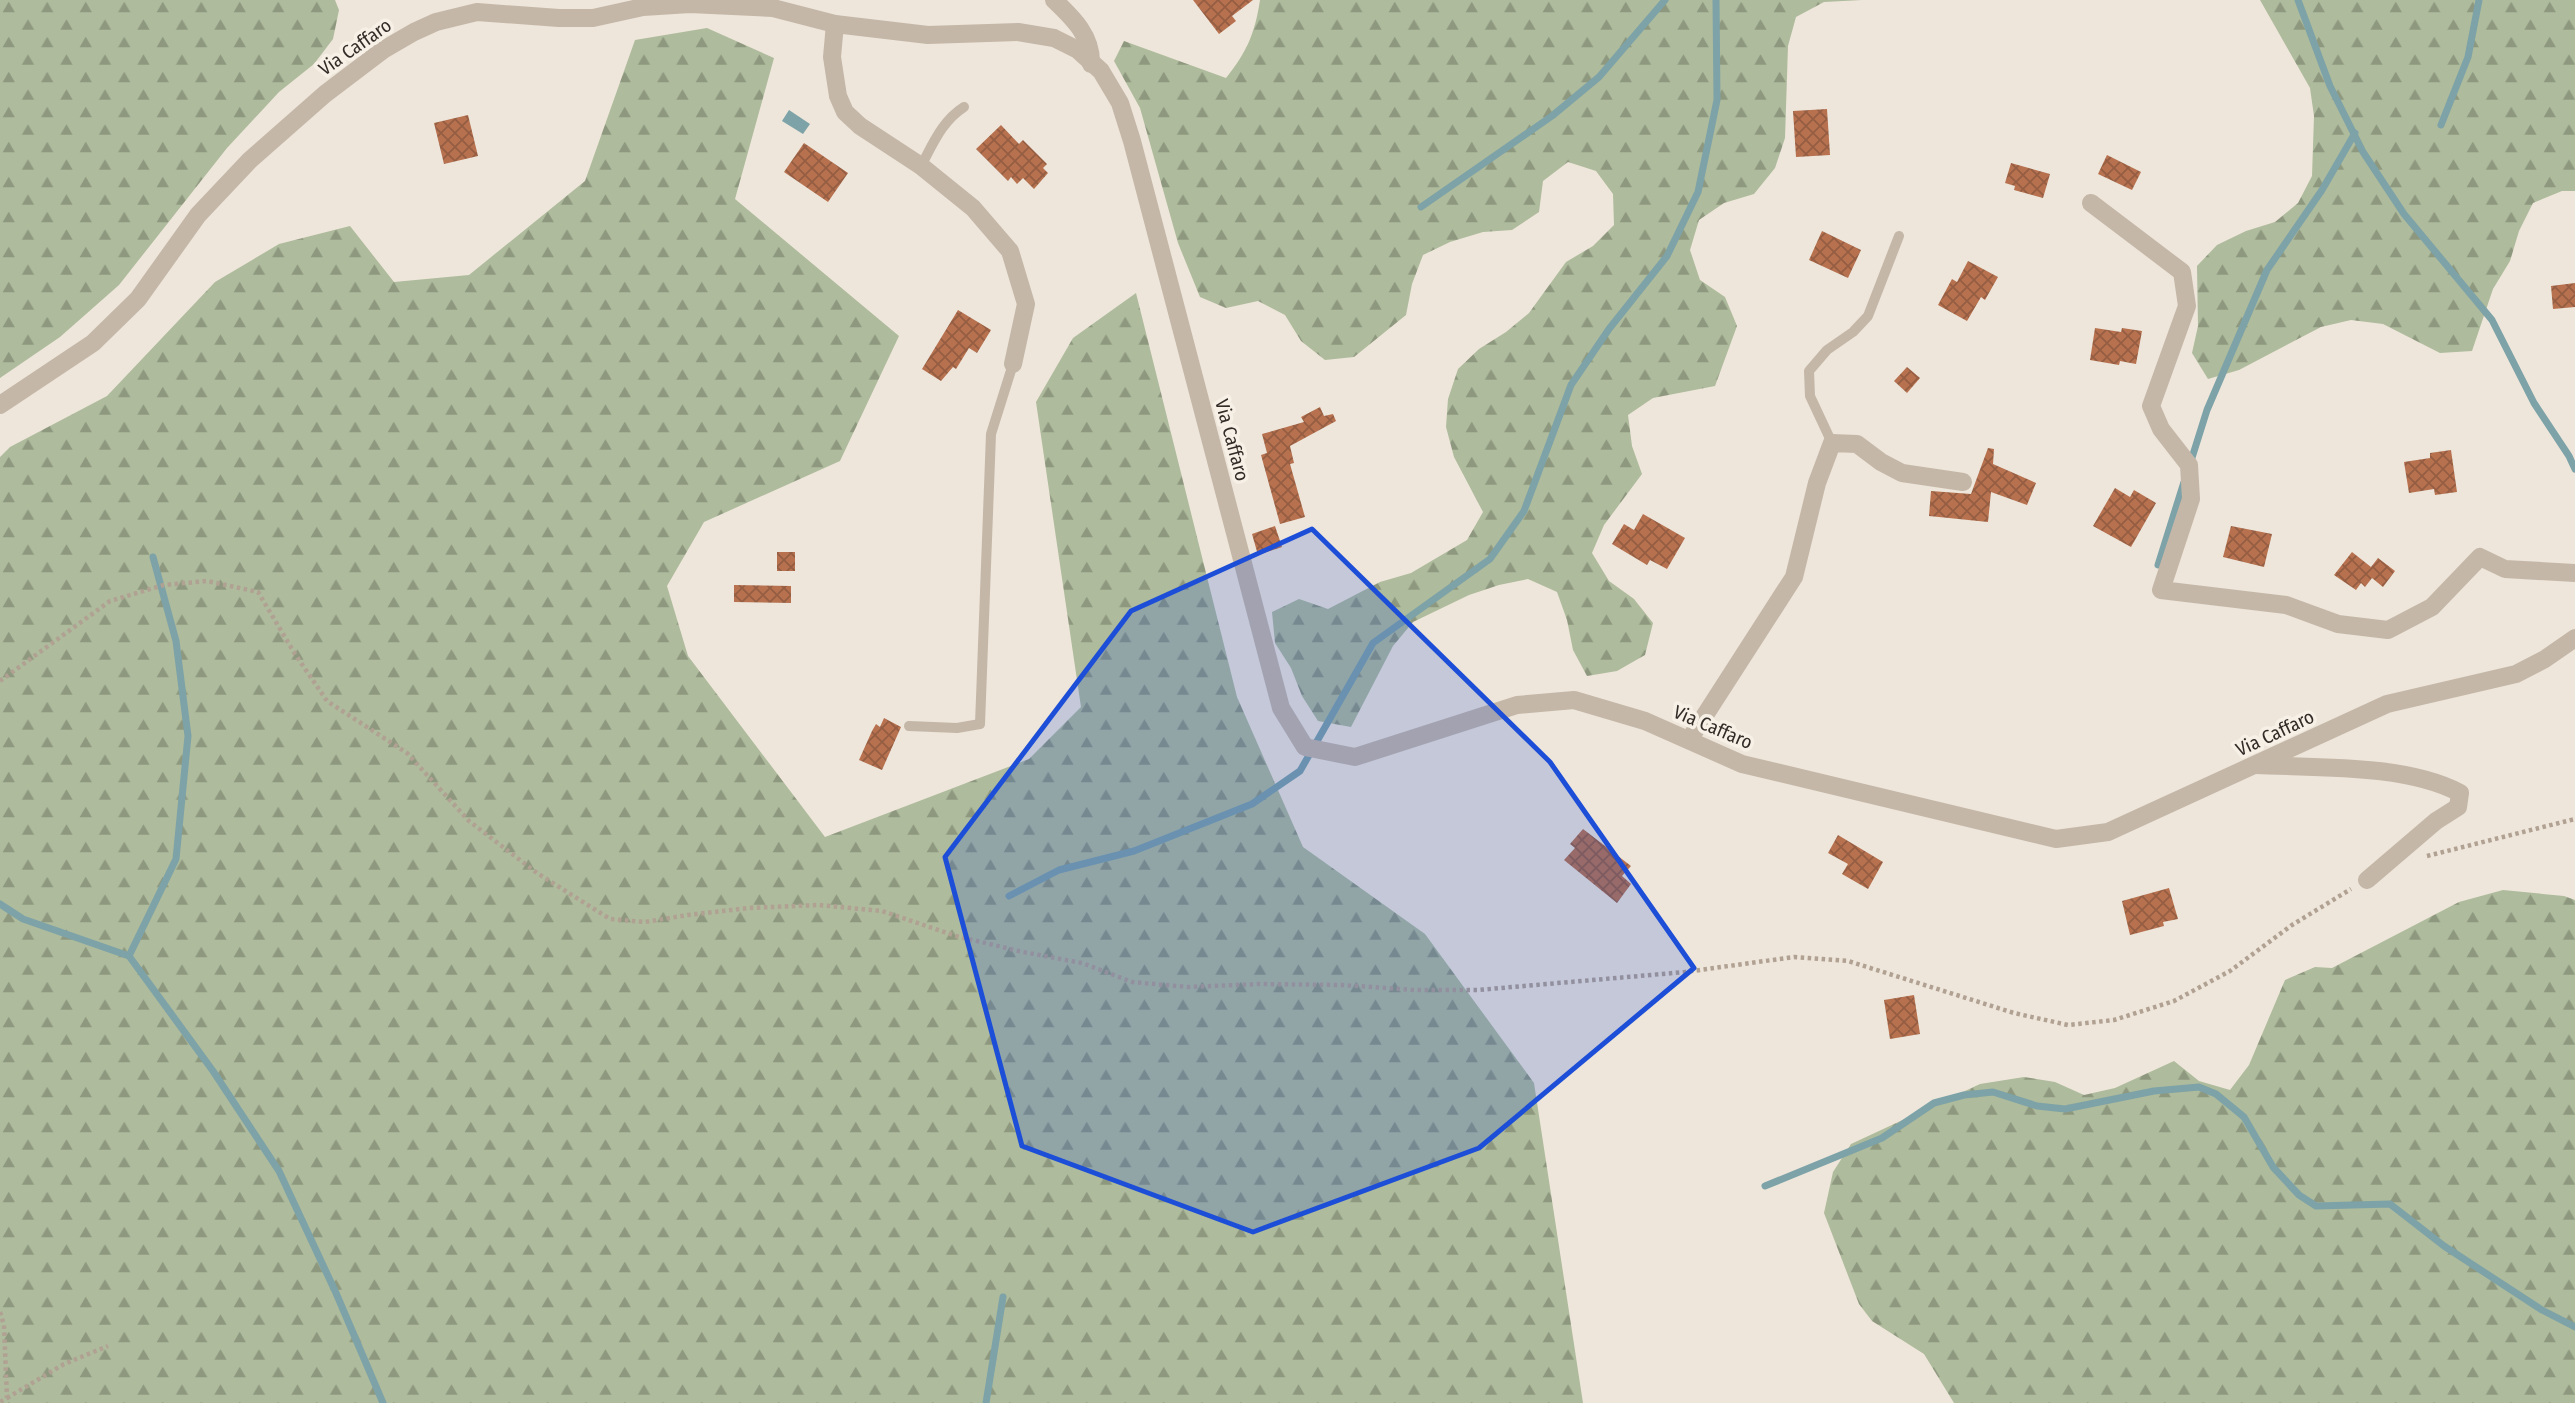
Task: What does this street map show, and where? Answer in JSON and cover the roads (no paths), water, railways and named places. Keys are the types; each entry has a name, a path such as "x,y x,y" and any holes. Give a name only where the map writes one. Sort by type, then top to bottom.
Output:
{"street":[{"path":"1054,0 1079,24 1092,51 1091,64"},
{"name":"Via Caffaro","path":"0,405 93,343 138,299 198,215 250,160 325,94 383,50 414,32 436,22 477,12 593,18 643,7 690,4 773,8 835,24 928,35 1018,32 1054,38 1078,50 1101,71 1120,103 1281,708 1305,747 1356,757 1517,705 1574,700 1645,721 1742,764 2056,839 2108,832 2387,705 2516,674 2545,659 2575,638"},
{"path":"835,24 832,57 838,96 845,113 921,166 973,208 1010,251 1026,304 1013,364"},
{"path":"2091,203 2182,272 2187,306 2151,406 2161,429 2189,465 2191,499 2161,590 2286,605 2338,624 2388,630 2432,607 2480,557 2505,569 2575,573"},
{"path":"1689,740 1794,577 1817,483 1832,443 1857,444 1881,462 1910,475 1963,482"},
{"path":"2256,765 2371,771 2441,783 2460,793 2458,807 2436,821 2367,880"}],"lane":[{"path":"921,166 942,127 953,114 964,107"},
{"path":"1832,443 1810,396 1809,371 1828,350 1853,332 1868,316 1899,236"},
{"path":"909,726 957,728 980,724 991,434 1013,364"}],"water":[{"path":"789,110 810,124 803,134 782,121"}],"waterway":[{"path":"1421,207 1552,116 1599,77 1665,0"},
{"path":"1009,896 1059,870 1134,851 1252,804 1300,771 1373,643 1490,559 1524,511 1571,385 1609,329 1667,256 1698,192 1717,100 1716,0"},
{"path":"2298,0 2330,86 2363,152 2404,214 2492,320 2534,403 2575,469"},
{"path":"2441,125 2468,57 2479,0"},
{"path":"2190,464 2207,410 2267,270 2322,190 2355,133"},
{"path":"2158,565 2184,482"},
{"path":"129,956 176,859 188,736 176,641 153,557"},
{"path":"0,904 23,919 129,956 213,1071 279,1171 336,1293 383,1403"},
{"path":"1765,1186 1882,1138 1934,1103 1964,1095 1993,1092 2037,1106 2065,1109 2154,1091 2199,1087 2216,1094 2244,1117 2273,1167 2299,1195 2316,1206 2390,1204 2444,1246 2542,1310 2575,1327"},
{"path":"986,1403 1003,1297"}]}
